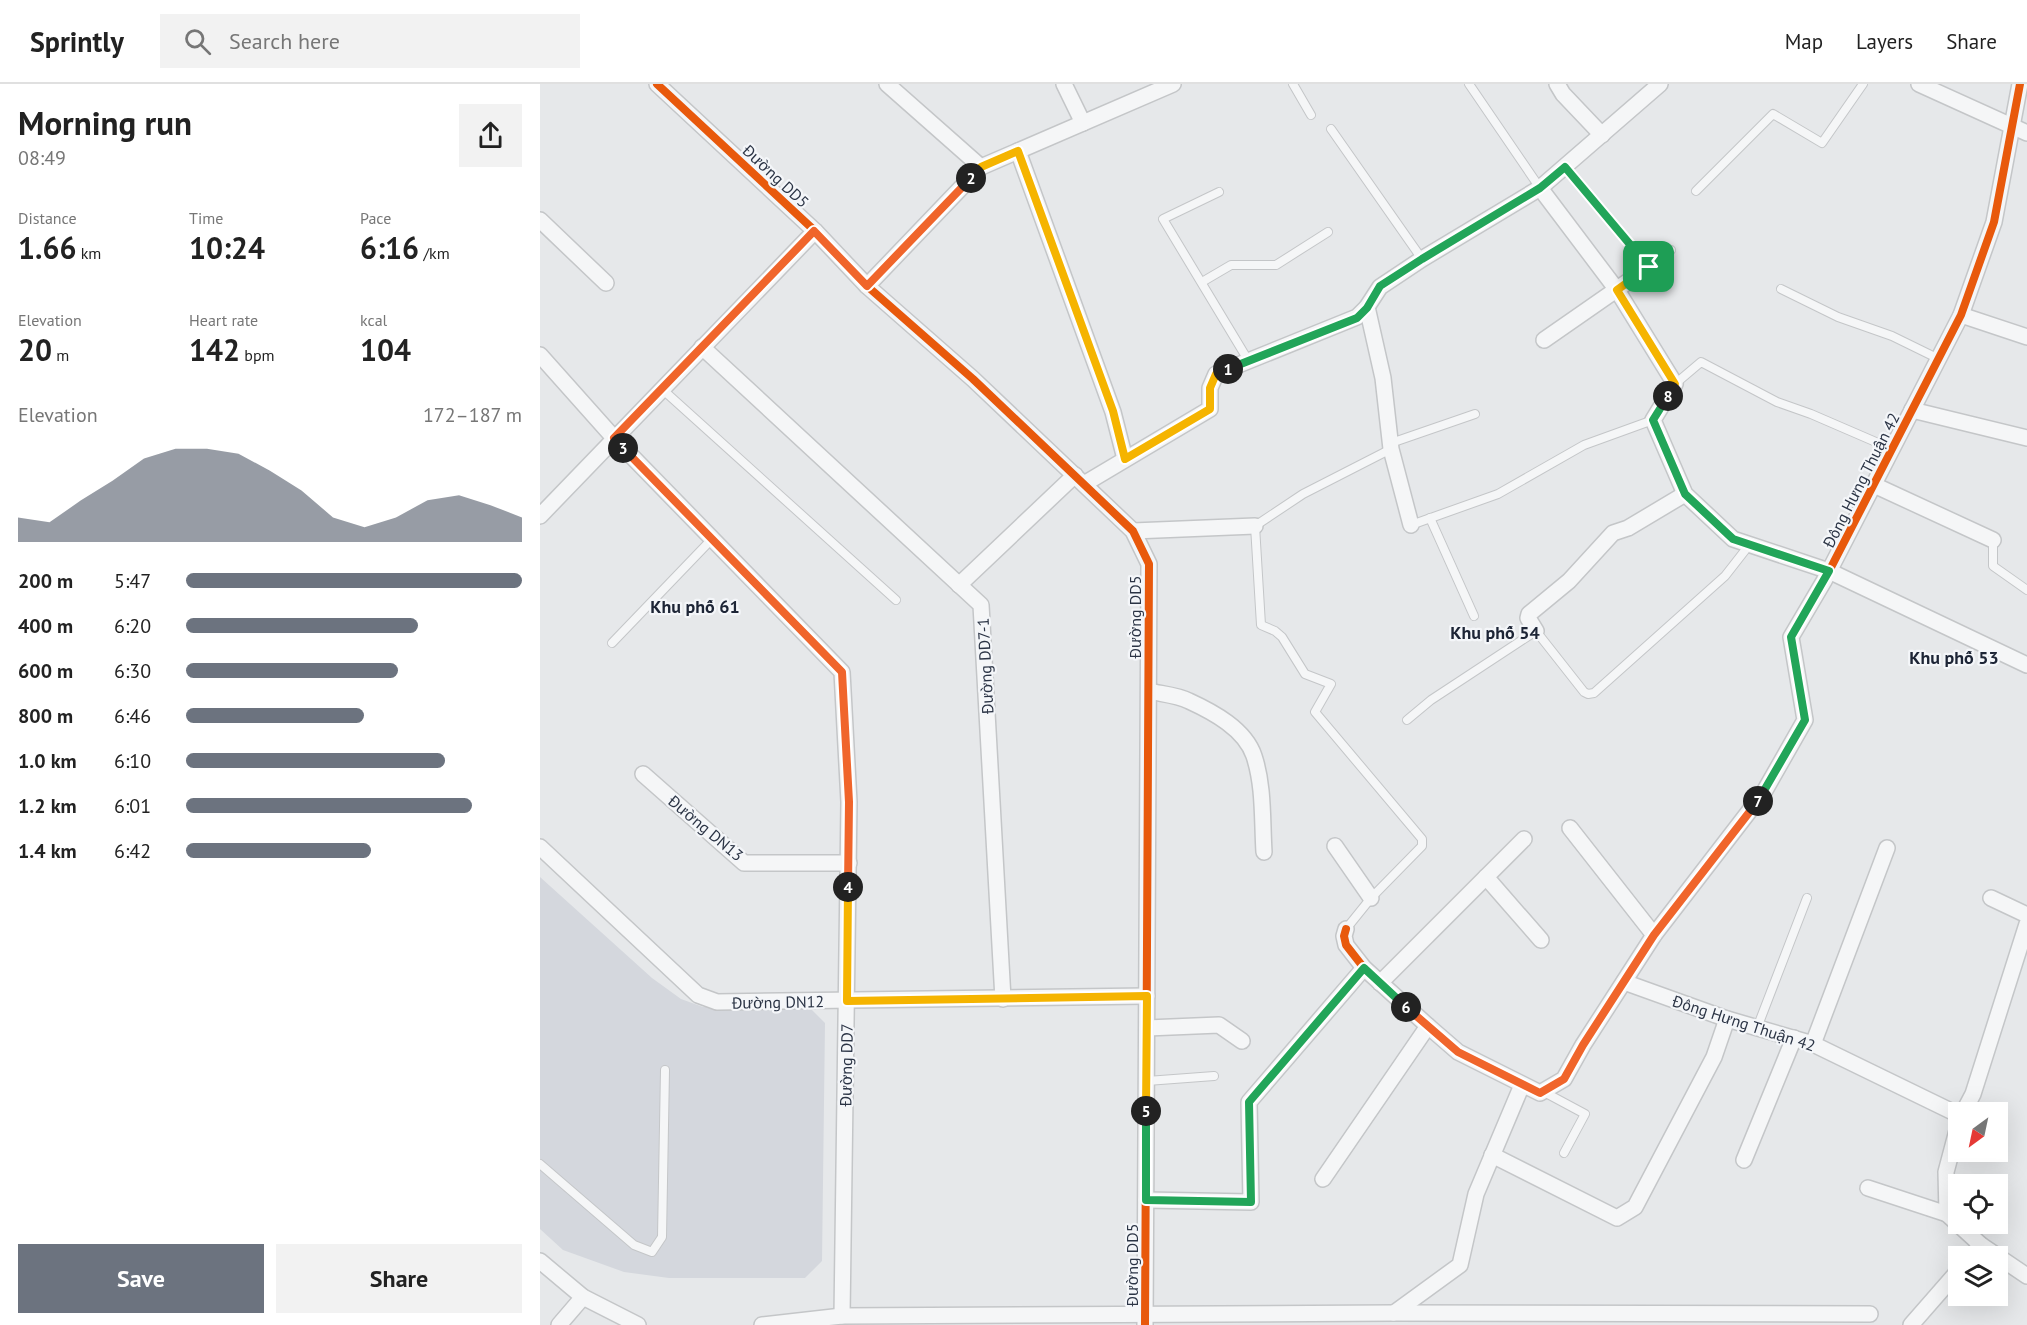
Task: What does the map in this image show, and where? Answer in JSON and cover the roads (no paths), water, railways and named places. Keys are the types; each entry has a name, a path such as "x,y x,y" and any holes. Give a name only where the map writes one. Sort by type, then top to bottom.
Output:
{"street":[{"name":"Đường DD5","path":"657,84 814,231 867,286 973,379 1133,531 1149,564 1145,1320"},
{"path":"887,84 981,167"},
{"path":"1064,84 1083,123"},
{"path":"867,286 981,167 1173,84"},
{"path":"1557,84 1563,94 1602,135"},
{"path":"959,585 1079,480 1125,459 1210,409 1210,388 1216,374 1357,318 1367,308 1380,286 1540,188 1660,84"},
{"path":"1919,84 2027,133"},
{"name":"Đông Hưng Thuận 42","path":"1543,1091 1564,1079 1583,1045 1654,935 1764,792 1805,720 1791,637 1829,571 1961,315 1994,222 2020,84"},
{"path":"1018,151 1113,411 1125,459"},
{"path":"1540,188 1617,290 1675,384 1653,420 1685,494 1733,539 1829,571 2027,665"},
{"path":"540,220 606,283"},
{"path":"540,516 814,231"},
{"path":"1544,340 1649,267"},
{"path":"1367,308 1383,378 1391,446 1411,525"},
{"path":"1961,315 2027,337"},
{"name":"Đường DD7-1","path":"702,347 981,605 1003,999"},
{"name":"Đường DD7","path":"540,355 614,438 711,540 842,672 849,802 842,1316"},
{"path":"1912,410 2027,438"},
{"path":"1874,484 1993,540"},
{"path":"1536,631 1528,618 1529,614 1569,581 1610,536 1628,528 1685,494"},
{"path":"1133,531 1255,526"},
{"path":"1149,691 1188,700 1232,725 1245,738 1254,754 1261,787 1264,852"},
{"name":"Đường DN13","path":"643,774 744,863 849,863"},
{"path":"1570,828 1654,935"},
{"path":"1380,983 1524,839"},
{"path":"1335,846 1371,898"},
{"name":"Đường DN12","path":"540,847 698,995 717,1002 1147,996"},
{"path":"1813,1044 1887,848"},
{"path":"1486,877 1541,940"},
{"path":"1991,898 2027,915"},
{"path":"1968,1102 1973,1094 2027,924"},
{"path":"1346,929 1344,936 1346,945 1364,968 1458,1052 1540,1093 1543,1091"},
{"path":"1146,1200 1251,1202 1249,1102 1364,968"},
{"name":"Đông Hưng Thuận 42","path":"1624,982 1727,1020 1813,1044 1948,1108"},
{"path":"1492,1155 1617,1218 1635,1207 1714,1057 1727,1020"},
{"path":"1147,1028 1220,1025 1242,1041"},
{"path":"1323,1179 1428,1026"},
{"path":"1744,1160 1794,1038"},
{"path":"1394,1313 1460,1264 1476,1194 1522,1084"},
{"path":"1947,1214 1946,1172 1949,1162"},
{"path":"1868,1188 1947,1214 1981,1245 2027,1275"},
{"path":"540,1261 583,1298 638,1325"},
{"path":"1911,1325 1948,1283"},
{"path":"559,1325 583,1298"},
{"path":"762,1325 842,1316 1002,1320 1298,1320 1394,1313 1769,1320 1870,1314"}],"lane":[{"path":"1293,84 1311,115"},
{"path":"1469,84 1540,188"},
{"path":"1696,191 1773,114 1821,143 1863,84"},
{"path":"1331,129 1422,259"},
{"path":"1565,167 1649,267 1671,250"},
{"path":"1219,192 1162,219 1248,360"},
{"path":"1202,282 1231,265 1276,265 1328,232"},
{"path":"1781,289 1838,317 1892,336 1939,359"},
{"path":"1675,384 1701,362 1777,402 1892,449"},
{"path":"662,388 896,600"},
{"path":"1346,929 1371,898 1422,846 1422,839 1314,712 1331,684 1312,677 1302,670 1282,637 1261,625 1255,526 1303,494 1391,446 1475,414"},
{"path":"1411,525 1498,494 1584,445 1653,420"},
{"path":"1430,518 1474,616"},
{"path":"612,643 711,540"},
{"path":"1993,540 1993,566 2027,590"},
{"path":"1407,720 1431,700 1536,631 1584,692 1594,693 1725,576 1750,544"},
{"path":"1758,1028 1808,898"},
{"path":"540,1164 634,1245 652,1251 662,1237 664,1070"},
{"path":"1147,1081 1214,1077"},
{"path":"1543,1091 1585,1114 1564,1153"}],"district":[{"name":"Khu phố 61","path":"695,607"},
{"name":"Khu phố 54","path":"1495,633"},
{"name":"Khu phố 53","path":"1954,658"}]}
